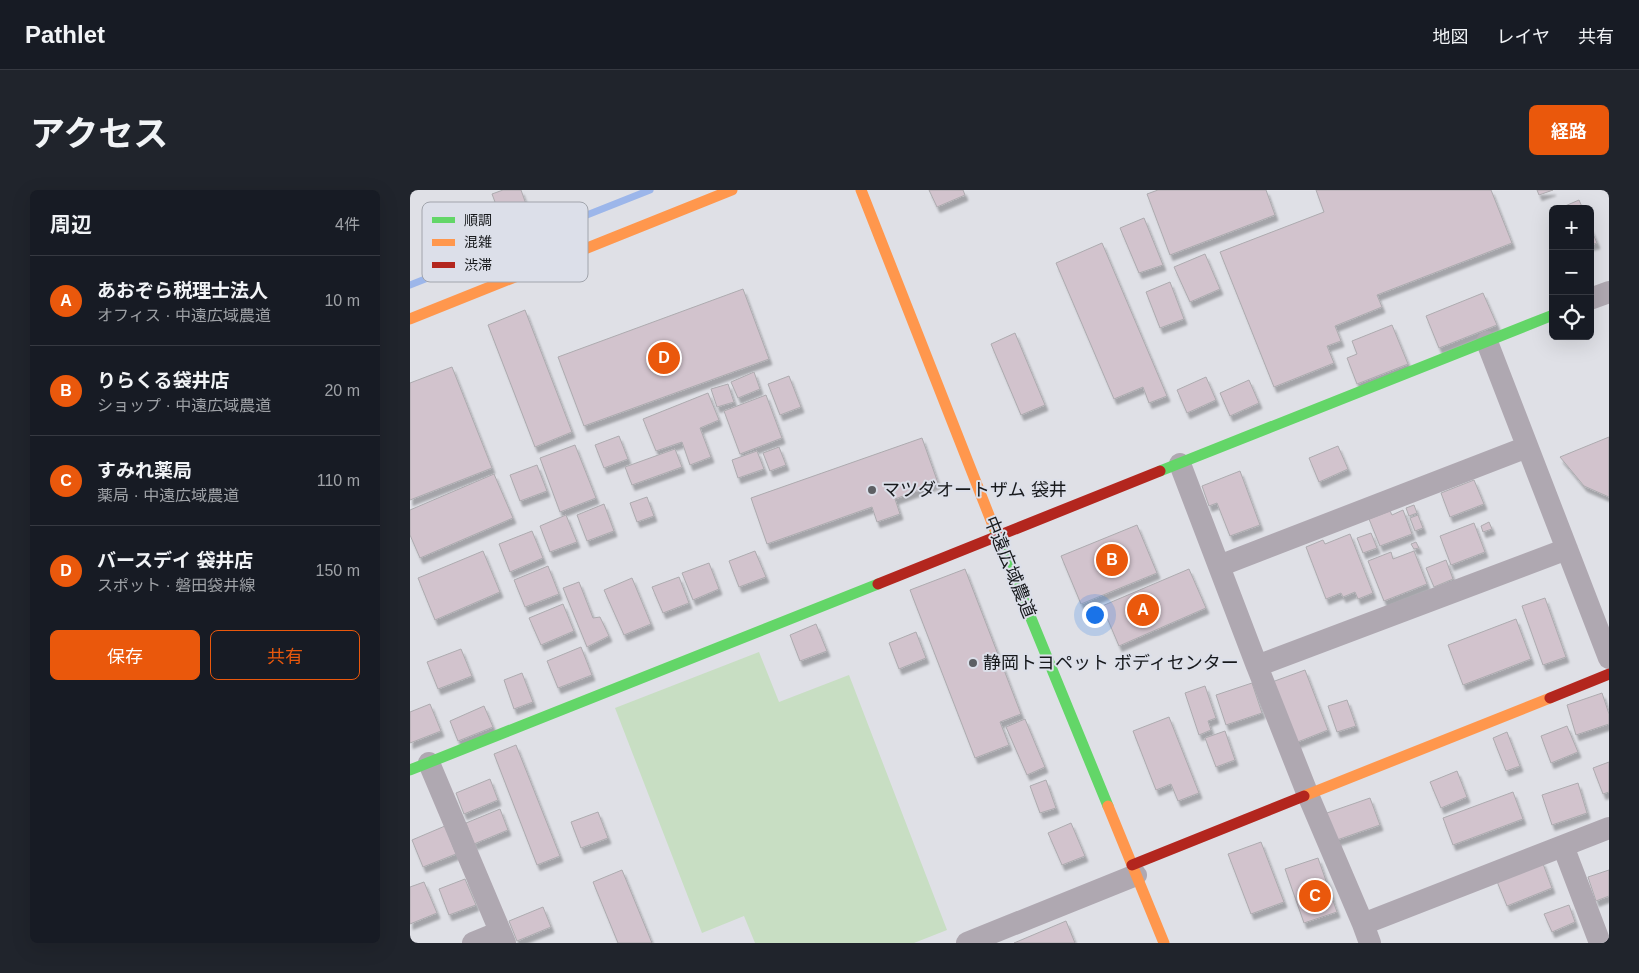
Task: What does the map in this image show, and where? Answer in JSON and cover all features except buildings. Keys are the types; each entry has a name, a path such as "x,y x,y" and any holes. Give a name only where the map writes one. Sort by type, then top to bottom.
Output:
{"street":[{"path":"588,248 732,190"},
{"name":"中遠広域農道","path":"861,190 998,538 1164,943"},
{"path":"410,319 502,282"},
{"path":"1594,298 1609,292"},
{"path":"473,943 503,937 419,766 998,538 1549,317"},
{"path":"1486,342 1609,658"},
{"path":"1219,566 1527,447"},
{"path":"1180,464 1308,795 1366,934 1563,846 1609,828"},
{"path":"1257,666 1567,549"},
{"path":"967,943 1308,795 1609,674"},
{"path":"1563,846 1600,943"}],"green space":[{"path":"759,652 779,702 849,675 947,930 914,943 755,943 744,916 702,933 615,708"}],"waterway":[{"path":"588,215 650,190"},
{"path":"410,285 422,280"}],"traffic: fast":[{"path":"1160,471 1549,317"},
{"path":"994,528 1108,806"},
{"path":"410,770 878,584"}],"traffic: slow":[{"path":"588,248 732,190"},
{"path":"861,190 994,528"},
{"path":"410,319 502,282"},
{"path":"1304,796 1550,698"},
{"path":"1108,806 1164,943"}],"traffic: jam":[{"path":"878,584 1160,471"},
{"path":"1550,698 1609,674"},
{"path":"1132,865 1304,796"}],"place":[{"name":"バースデイ 袋井店","path":"664,358"},
{"name":"マツダオートザム 袋井","path":"872,490"},
{"name":"りらくる袋井店","path":"1112,560"},
{"name":"あおぞら税理士法人","path":"1143,610"},
{"name":"静岡トヨペット ボディセンター","path":"973,663"},
{"name":"すみれ薬局","path":"1315,896"}]}
